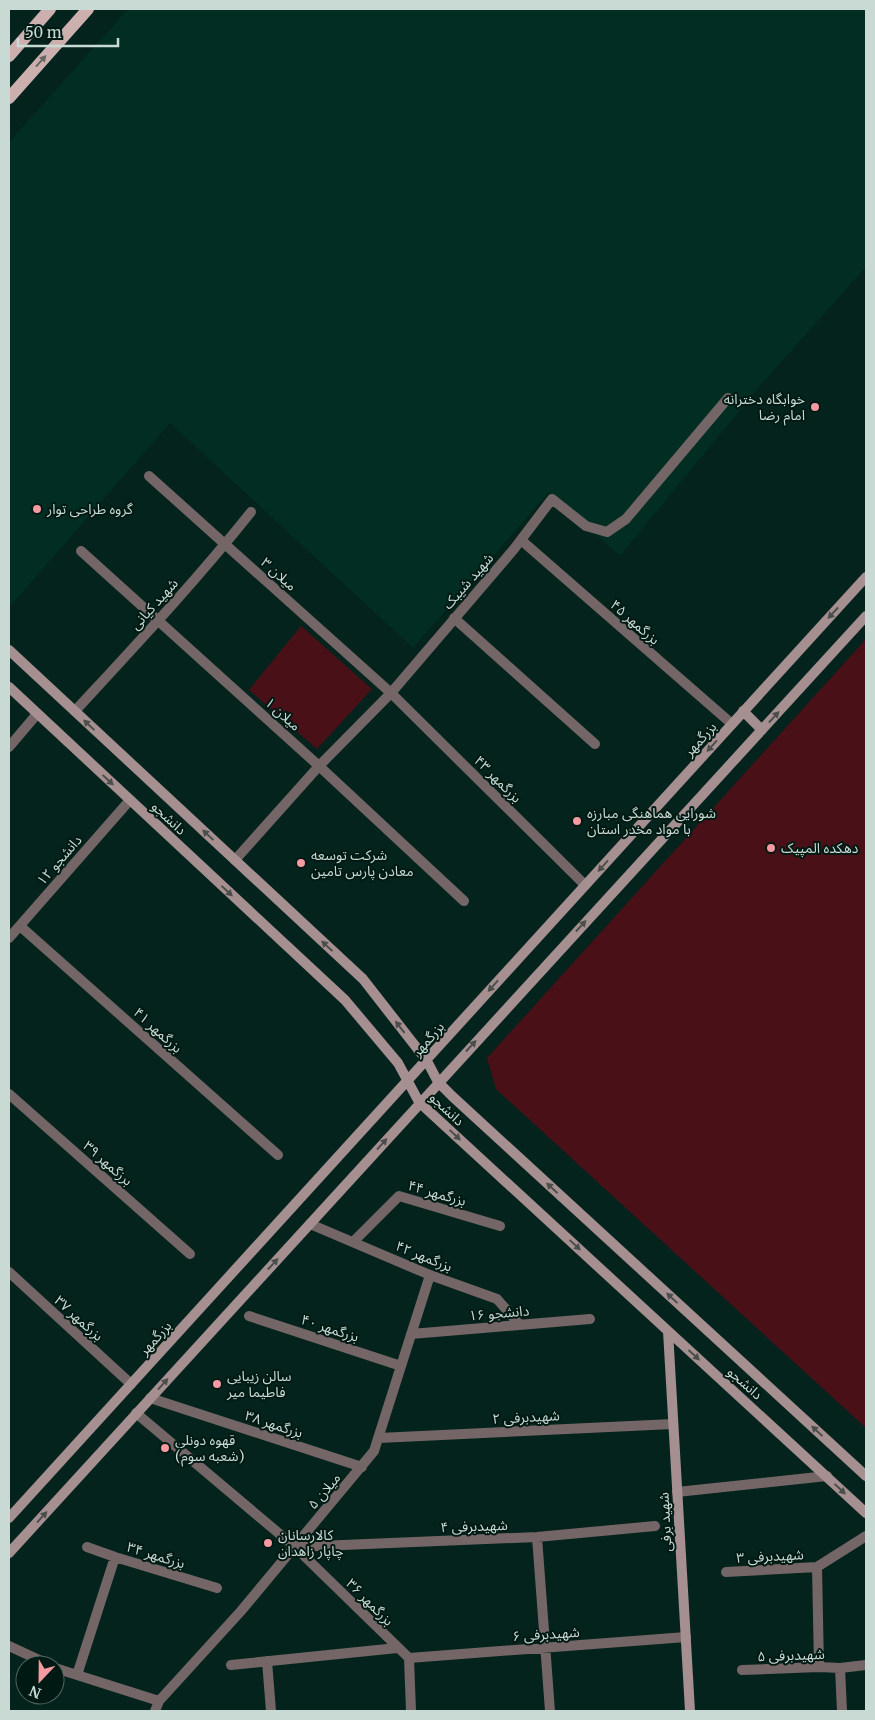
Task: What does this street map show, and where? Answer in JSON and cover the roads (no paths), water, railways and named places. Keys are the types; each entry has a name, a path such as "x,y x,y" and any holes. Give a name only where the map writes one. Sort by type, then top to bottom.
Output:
{"main road":[{"path":"9,56 50,9"},
{"path":"9,98 88,9"}],"street":[{"name":"شهید شیبک","path":"235,860 319,766 391,693 521,540 552,499 586,526 607,532 626,519 728,398"},
{"name":"میلان ۳","path":"149,476 391,693"},
{"name":"شهید کیانی","path":"74,711 159,620 225,545 251,512"},
{"name":"بزرگمهر ۴۵","path":"521,540 732,724"},
{"name":"میلان ۱","path":"81,551 159,620 464,900"},
{"name":"بزرگمهر","path":"9,1518 866,577"},
{"path":"9,1552 866,616"},
{"path":"454,618 594,744"},
{"name":"دانشجو","path":"9,650 363,979 426,1061 438,1082 452,1096 866,1476"},
{"name":"دانشجو","path":"9,687 345,1000 398,1063 419,1102 866,1513"},
{"name":"بزرگمهر ۴۳","path":"391,693 585,885"},
{"path":"743,711 762,730"},
{"path":"9,747 37,714"},
{"name":"دانشجو ۱۲","path":"9,938 130,800"},
{"name":"بزرگمهر ۴۱","path":"20,926 278,1155"},
{"name":"برزگمهر ۳۹","path":"9,1094 190,1254"},
{"name":"بزرگمهر ۴۴","path":"352,1242 399,1196 500,1226"},
{"name":"بزرگمهر ۴۲","path":"310,1224 430,1274 497,1299 520,1325"},
{"name":"بزرگمهر ۳۷","path":"9,1272 131,1384"},
{"name":"میلان ۵","path":"157,1706 295,1547 374,1451 430,1274"},
{"name":"بزرگمهر ۴۰","path":"249,1316 401,1366"},
{"name":"دانشجو ۱۶","path":"411,1334 590,1319"},
{"name":"شهید برفی","path":"668,1331 690,1711"},
{"name":"بزرگمهر ۳۸","path":"150,1398 362,1467"},
{"name":"بزرگمهر ۳۶","path":"136,1413 295,1547 409,1658"},
{"name":"شهیدبرفی ۲","path":"379,1438 673,1424"},
{"path":"678,1492 827,1476"},
{"name":"شهیدبرفی ۴","path":"295,1547 537,1537 655,1526"},
{"path":"819,1667 817,1567 866,1536"},
{"path":"537,1537 550,1711"},
{"name":"بزرگمهر ۳۴","path":"87,1547 217,1588"},
{"path":"77,1675 115,1557"},
{"name":"شهیدبرفی ۳","path":"726,1572 817,1567"},
{"name":"شهیدبرفی ۶","path":"409,1658 686,1637"},
{"path":"9,1646 28,1655"},
{"path":"230,1665 397,1648"},
{"path":"409,1658 411,1711"},
{"path":"267,1661 271,1711"},
{"name":"شهیدبرفی ۵","path":"742,1670 840,1668 866,1665"},
{"path":"840,1668 842,1711"},
{"path":"65,1671 157,1706"}],"place":[{"name":"خوابگاه دخترانه امام رضا","path":"815,407"},
{"name":"گروه طراحی توار","path":"37,509"},
{"name":"شورایی هماهنگی مبارزه با مواد مخدر استان","path":"577,821"},
{"name":"دهکده المپیک","path":"771,848"},
{"name":"شرکت توسعه معادن پارس تامین","path":"301,863"},
{"name":"سالن زیبایی فاطیما میر","path":"217,1384"},
{"name":"قهوه دونلی (شعبه سوم)","path":"165,1448"},
{"name":"کالارسانان چاپار زاهدان","path":"268,1543"}]}
